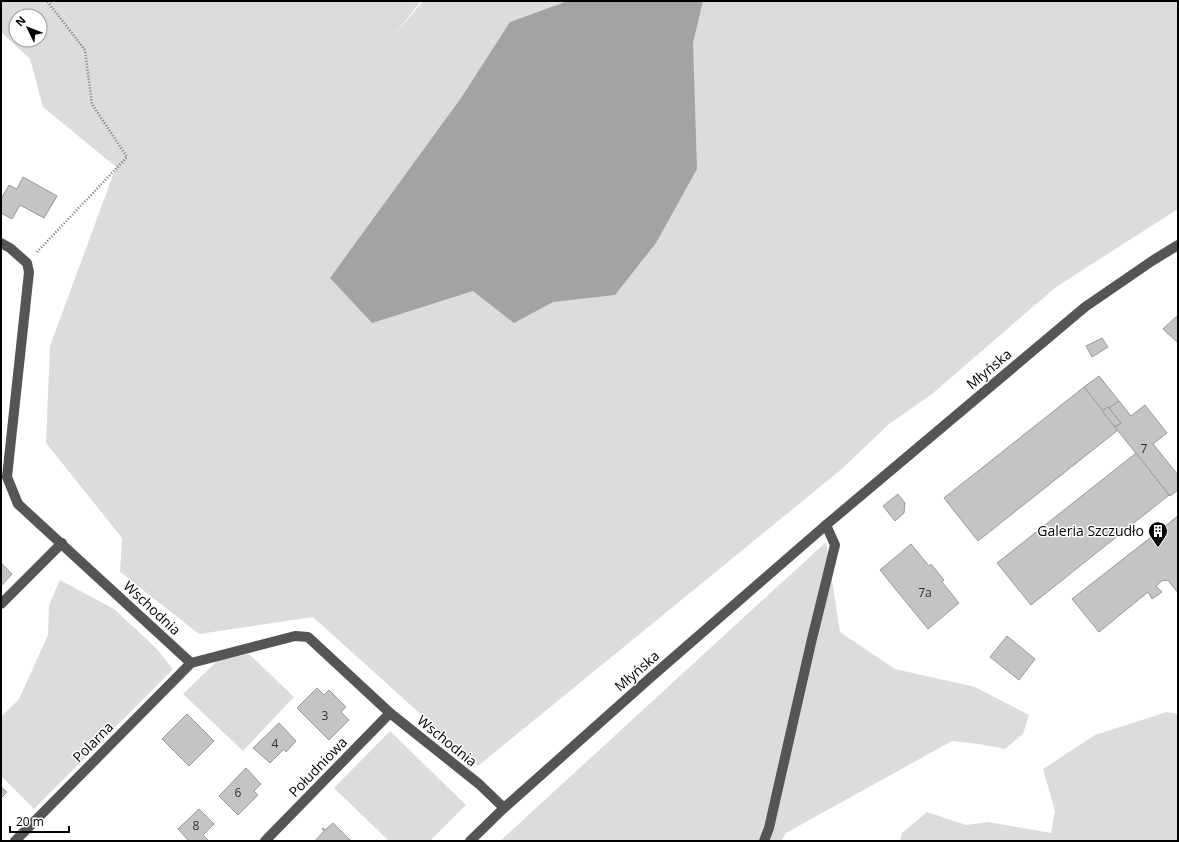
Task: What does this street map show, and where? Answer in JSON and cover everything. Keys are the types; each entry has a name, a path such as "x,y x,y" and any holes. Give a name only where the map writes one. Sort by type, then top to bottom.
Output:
{"street":[{"path":"1,243 10,248 27,263"},
{"name":"Młyńska","path":"470,841 504,808 826,524 1085,306 1127,277 1178,245"},
{"name":"Wschodnia","path":"27,263 29,272 7,477 18,504 191,663 295,636 308,637 390,713 479,784 504,808"},
{"path":"764,841 769,828 835,545 826,524"},
{"path":"1,604 62,544"},
{"name":"Polarna","path":"15,841 191,663"},
{"name":"Południowa","path":"265,841 390,713"}],"path":[{"path":"27,263 128,157 92,104 85,50 47,1"}],"shaded area":[{"path":"1,1 421,1 390,40 423,1 1178,1 1178,209 1056,287 932,394 889,424 843,468 478,766 313,617 199,634 120,572 122,538 46,443 50,346 116,167 43,107 30,59 18,48 48,48 48,8 8,8 8,39 1,32"},
{"path":"568,1 703,1 693,43 697,169 656,243 615,295 553,302 514,323 473,291 372,323 330,278 461,98 510,22"},
{"path":"826,542 840,632 895,669 975,687 1029,715 1023,734 1005,749 952,741 786,833 781,841 500,841"},
{"path":"60,580 114,609 156,648 173,669 34,809 1,776 1,717 19,699 48,635 49,605"},
{"path":"249,654 294,697 243,751 183,694 218,660"},
{"path":"1167,712 1178,714 1178,841 900,841 902,833 927,812 966,825 988,822 1051,833 1055,811 1043,769 1095,735"},
{"path":"390,731 466,805 430,841 389,841 334,788"}],"building":[{"path":"23,177 57,196 44,218 20,205 12,219 1,213 1,199 9,185 17,189"},
{"path":"1178,315 1178,343 1163,329"},
{"path":"1102,338 1108,347 1092,357 1086,346"},
{"path":"1099,376 1119,401 1102,411 1084,387"},
{"path":"1084,387 1118,430 978,541 944,498"},
{"path":"1119,401 1131,416 1145,405 1167,433 1153,444 1178,475 1178,490 1170,496 1115,427 1121,423 1109,408"},
{"path":"1108,407 1121,423 1115,427 1102,411"},
{"path":"1136,453 1169,495 1031,605 997,563"},
{"path":"898,494 905,503 904,513 895,521 883,506"},
{"name":"Galeria Szczudło","path":"1178,516 1178,593 1168,580 1163,580 1156,586 1162,592 1152,599 1148,592 1099,632 1072,599"},
{"path":"911,544 929,566 931,564 944,580 942,582 959,603 928,629 880,570"},
{"path":"1,563 12,574 1,586"},
{"path":"1007,636 1035,659 1019,680 990,657"},
{"path":"317,688 324,695 329,690 346,707 341,712 349,720 329,740 297,708"},
{"path":"187,714 214,741 189,766 162,739"},
{"path":"279,723 296,741 286,752 284,749 270,763 253,748"},
{"path":"246,768 261,784 254,791 258,795 238,815 219,796"},
{"path":"1,787 7,792 1,798"},
{"path":"199,809 214,824 203,835 208,840 189,841 178,829"},
{"path":"333,823 351,841 315,841 324,831 322,829 323,828 325,830"}],"place":[{"name":"Galeria Szczudło","path":"1158,548"}]}
